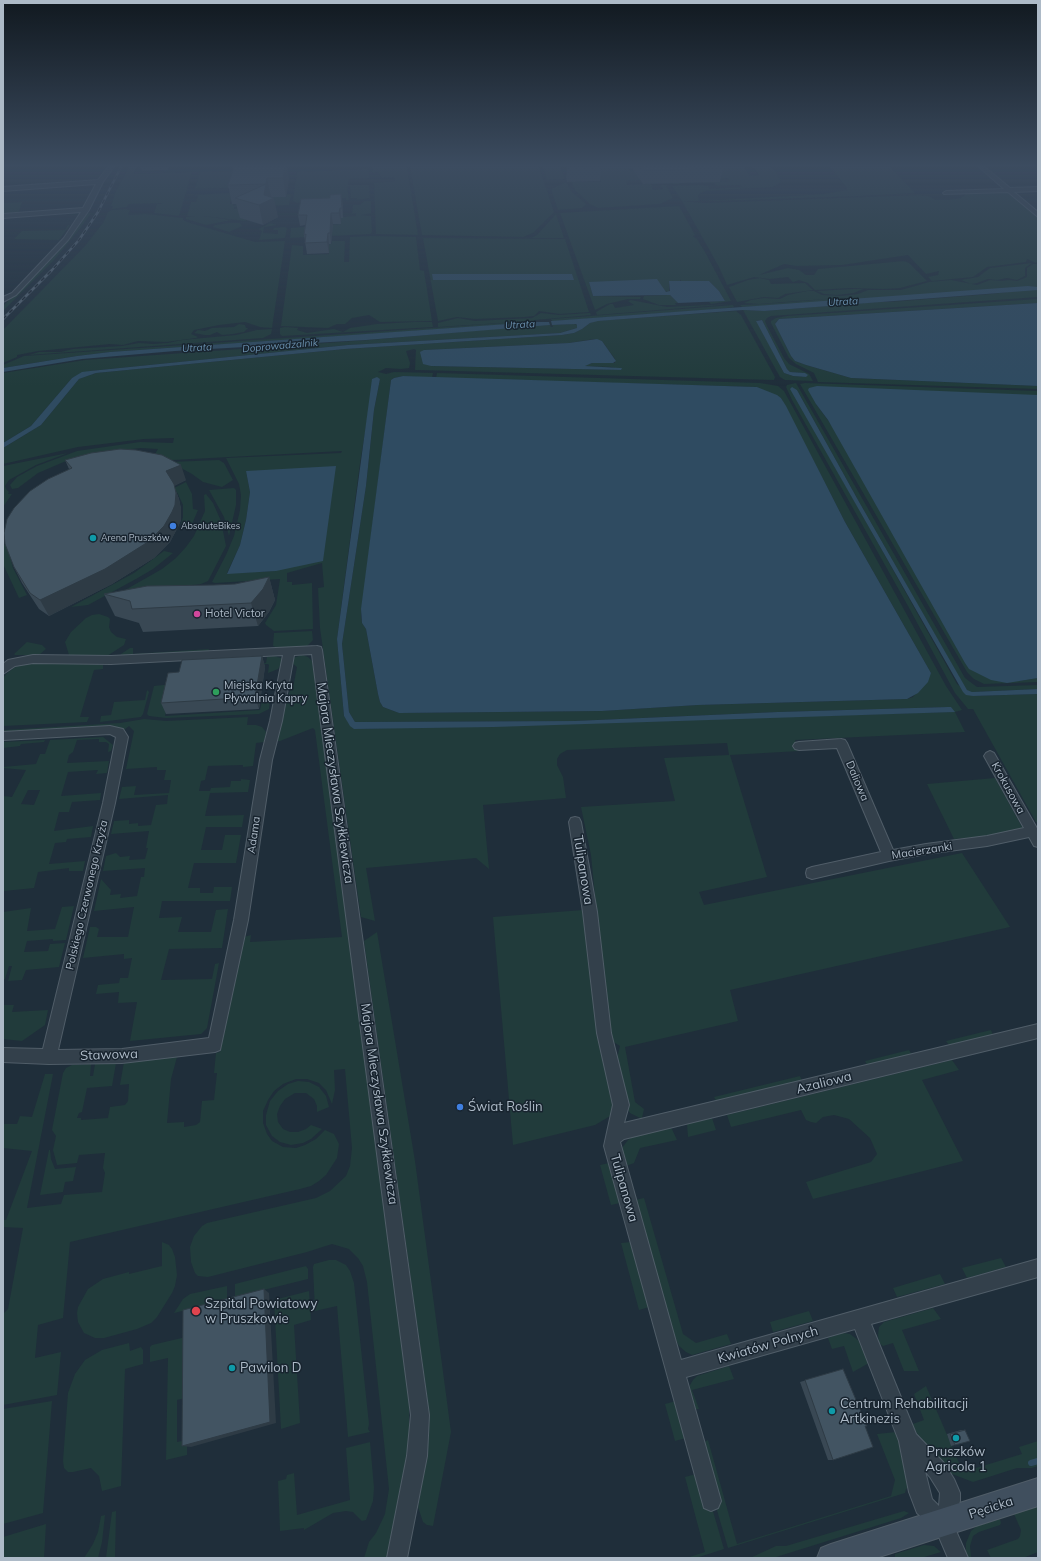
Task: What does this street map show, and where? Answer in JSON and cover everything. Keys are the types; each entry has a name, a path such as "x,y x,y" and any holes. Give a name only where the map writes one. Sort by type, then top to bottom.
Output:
{"street":[{"path":"3,300 14,294 54,254 65,240"},
{"name":"Majora Mieczysława Szyłkiewicza","path":"289,652 317,650 420,1415 416,1456 397,1558"},
{"path":"3,670 12,663 33,659 111,660 289,652"},
{"name":"Adama","path":"215,1045 241,920 266,760 276,721 289,652"},
{"name":"Polskiego Czerwonego Krzyża","path":"3,736 110,730 121,733 122,741 109,804 49,1057"},
{"name":"Daliowa","path":"799,746 841,743 890,856"},
{"name":"Krokusowa","path":"990,756 1035,836"},
{"name":"Tulipanowa","path":"575,822 590,912 604,1033 621,1106 612,1146 711,1500"},
{"name":"Macierzanki","path":"812,873 926,849 1035,836"},
{"name":"Azaliowa","path":"613,1138 620,1132 1038,1031"},
{"name":"Stawowa","path":"3,1055 49,1057 126,1056 215,1045"},
{"name":"Kwiatów Polnych","path":"675,1371 1038,1268"},
{"path":"860,1318 909,1441 919,1492 924,1506 943,1523 958,1558"},
{"path":"909,1441 938,1470 950,1493 948,1509 943,1523"},
{"name":"Pęcicka","path":"831,1558 1038,1492"}],"green space":[{"path":"67,240 70,240 54,260 3,311 3,306 60,249"},
{"path":"90,240 285,241 272,328 260,327 245,322 219,325 194,330 191,334 198,337 196,338 166,342 138,341 123,345 110,344 38,351 17,355 17,357 3,363 3,330"},
{"path":"350,240 416,240 420,270 424,271 432,321 380,322 369,315 352,318 345,324 337,324 328,328 281,326 292,245 303,246 303,255 329,254 329,250 325,250 326,245 331,244 332,241 345,241 344,262 349,262"},
{"path":"423,240 565,240 589,312 560,314 539,311 534,316 525,317 475,319 457,317 438,321"},
{"path":"570,240 698,240 731,301 711,304 709,302 691,302 725,301 719,291 709,281 681,281 680,279 680,281 669,281 669,293 664,290 589,282 593,296 641,297 640,299 628,299 607,304 595,310"},
{"path":"704,240 1038,240 1038,261 1036,263 1027,259 1026,262 987,267 973,277 932,281 928,277 938,275 939,271 926,274 908,255 842,265 797,266 784,264 759,275 788,268 799,270 806,275 814,275 818,269 904,261 909,263 927,281 900,288 815,290 808,283 799,280 793,282 788,277 770,279 754,277 727,285"},
{"path":"1032,263 1025,268 1025,276 1017,280 1007,278 997,280 988,279 971,284 961,280 978,277 990,268"},
{"path":"1033,264 1038,264 1038,287 785,305 742,307 740,305 765,304 865,296 759,304 744,303 751,300 764,298 780,299 788,295 807,291 814,291 822,295 842,296 858,294 868,290 901,290 929,282 951,280 977,285 990,280 1017,281 1027,277 1027,268"},
{"path":"760,278 769,280 771,284 805,283 813,290 785,294 778,298 764,297 737,302 729,287 748,280"},
{"path":"863,289 854,293 837,295 824,294 817,291"},
{"path":"1022,290 1038,290 1038,297 771,316 767,318 765,321 767,326 784,358 789,364 809,374 813,381 785,380 780,377 743,310 764,311 991,294","holes":["757,320 762,320 787,369 790,372 803,373 806,377 793,376 784,373"]},
{"path":"670,295 678,303 675,303 676,305 659,305 643,299 644,296"},
{"path":"1038,299 1038,303 779,319 775,324 795,361 851,378 1038,386 1038,389 818,382 814,373 796,364 789,358 771,323 771,321 776,318 787,316"},
{"path":"631,300 667,307 732,304 597,315 596,312 610,304 613,304 615,308 634,305 628,301"},
{"path":"733,305 734,307 720,309 557,321 552,321 551,319"},
{"path":"736,311 741,315 775,377 774,380 415,370 416,350 414,349 406,351 410,363 409,368 386,368 378,372 386,374 394,372 433,373 432,378 403,376 391,380 361,616 362,623 366,629 378,694 383,707 399,713 602,711 698,705 907,699 913,697 931,673 845,522 781,398 757,387 436,378 437,373 760,383 778,386 784,391 946,686 962,710 955,712 965,732 795,740 799,751 730,755 767,877 699,892 704,905 962,853 1010,927 730,990 738,1021 625,1047 635,1102 644,1109 642,1118 630,1113 626,1107 620,1088 617,1058 620,1046 609,1039 591,855 581,807 675,801 664,758 729,755 727,743 567,750 560,754 557,759 557,765 563,777 566,798 483,805 489,869 476,858 366,868 375,921 361,917 320,628 318,588 324,587 322,563 287,573 287,582 292,582 292,585 312,583 313,629 274,631 266,625 265,623 276,605 280,579 212,582 234,536 240,510 241,495 239,484 226,458 341,453 342,451 154,461 152,459 158,449 141,448 121,450 66,461 38,473 18,488 12,489 10,485 17,477 37,466 77,451 140,442 173,443 174,438 144,439 78,447 3,464 3,448 41,425 79,379 96,373 345,349 562,335 574,333 595,321","holes":["594,339 602,341 615,359 615,363 592,363 585,365 611,367 621,370 431,366 424,350 569,343","374,378 380,379 374,410 366,486 342,644 349,712 355,722 574,721 778,712 948,707 950,712 354,729 344,716 337,639 360,463","246,471 276,571 227,573 240,545 246,520 250,492"]},
{"path":"541,313 559,315 590,313 591,315 535,320 536,322 528,323 110,352 3,368 3,365 24,356 533,321 438,327 438,323 458,318 475,321 532,318"},
{"path":"432,322 433,327 282,336 280,334 280,328 285,327 298,328 297,330 307,333 334,329 343,332 350,328 377,324"},
{"path":"239,324 245,325 246,328 248,328 244,332 233,334 222,335 217,332 210,335 205,335 194,333 198,330 205,331 212,328 234,327"},
{"path":"550,325 553,327 552,325 577,325 577,328 560,333 348,345 90,371 72,378 31,426 3,443 3,373 85,360 369,340 527,326"},
{"path":"272,329 271,334 263,338 29,355 39,352 61,352 73,349 122,346 139,343 168,343"},
{"path":"796,383 965,678 977,687 1038,685 1038,689 967,691 797,390 791,388 957,684 973,696 1038,694 1038,822 1036,822 973,709 968,709 955,693 908,606 792,400 786,387 787,385"},
{"path":"800,384 1038,391 1038,395 816,404 1018,681 1038,678 1038,682 984,684 974,679 967,672"},
{"path":"68,453 36,465 9,480 5,486 9,492 8,494 12,494 3,507 3,466"},
{"path":"219,460 224,463 233,480 222,487 203,482 170,462"},
{"path":"186,482 192,494 193,509 198,510 192,524 181,524 183,517 183,505 174,488"},
{"path":"234,488 236,490 236,505 229,536 224,517 209,490"},
{"path":"206,494 213,503 221,521 226,546 208,581 201,584 118,594 162,569 176,558 186,547 194,536 205,511 204,495"},
{"path":"10,544 10,556 13,568 27,595 19,598 3,564 3,545"},
{"path":"164,551 173,553 153,569 88,605 71,607 134,573"},
{"path":"99,614 110,619 109,627 111,632 117,637 126,639 124,645 107,656 69,655 65,642 71,632 86,618"},
{"path":"312,631 313,640 307,646 278,648 273,646 274,633"},
{"path":"27,642 42,645 46,649 39,655 14,654"},
{"path":"130,648 133,648 133,654 209,649 208,652 121,656 121,654"},
{"path":"302,655 308,657 312,661 319,707 409,1401 409,1434 406,1460 387,1558 364,1558 369,1542 376,1533 385,1514 389,1489 367,1282 363,1266 358,1258 349,1249 332,1244 307,1252 208,1277 198,1276 195,1273 191,1262 190,1247 194,1236 202,1226 207,1223 316,1198 330,1191 346,1176 350,1166 352,1148 345,1069 334,1070 335,1090 332,1104 326,1090 319,1083 307,1079 296,1079 283,1084 274,1091 263,1111 263,1123 267,1134 272,1141 283,1147 296,1148 305,1145 316,1139 325,1130 334,1134 339,1144 337,1158 326,1175 319,1181 311,1186 300,1189 70,1242 63,1318 38,1325 35,1358 61,1352 57,1395 3,1405 3,1314 8,1309 23,1228 3,1227 3,1220 6,1220 32,1151 3,1148 3,1124 17,1124 20,1116 32,1117 45,1074 53,1074 27,1208 61,1204 64,1195 102,1192 105,1173 103,1168 105,1153 79,1155 77,1163 57,1165 53,1150 56,1136 52,1130 63,1073 66,1068 72,1065 91,1064 90,1076 93,1076 95,1064 116,1063 112,1086 87,1088 82,1112 79,1113 77,1118 81,1118 81,1120 108,1118 110,1107 125,1105 128,1101 129,1084 120,1085 124,1062 177,1057 171,1079 167,1123 184,1122 184,1127 196,1125 200,1122 202,1101 214,1100 217,1073 214,1073 216,1053 220,1052 244,937 251,935 250,942 342,937 315,730 313,728 280,741 276,741 287,697 294,683 297,667 293,664 293,658"},
{"path":"274,656 281,658 281,664 278,669 268,673 268,664 213,666 266,663 267,657"},
{"path":"29,663 103,665 103,669 94,670 80,717 89,717 87,722 3,726 3,678 15,667"},
{"path":"172,684 165,716 260,710 262,701 270,700 269,709 259,714 166,718 149,716 147,714 154,686"},
{"path":"147,690 149,692 141,717 100,722 101,716 111,715 114,702 145,700"},
{"path":"248,717 247,725 262,727 266,732 264,742 256,743 253,766 208,766 205,780 201,781 199,791 210,791 211,788 230,787 231,781 241,781 241,779 250,780 248,792 210,793 205,816 244,815 242,827 206,827 201,850 222,850 225,835 241,835 236,863 194,863 188,888 200,888 200,893 213,893 214,887 232,887 230,901 162,901 159,918 182,917 178,932 211,932 216,910 228,909 222,948 169,949 161,980 212,979 215,964 219,963 207,1028 201,1034 130,1041 137,1002 118,1003 119,992 96,994 98,985 119,983 120,978 128,978 132,958 124,959 124,954 83,958 90,927 96,927 99,929 97,937 128,937 134,907 94,911 101,879 111,890 110,895 121,894 120,898 137,896 141,877 144,877 145,868 103,871 106,856 116,853 120,857 130,856 129,860 145,859 148,848 146,848 149,831 111,834 114,821 129,820 129,824 138,823 138,826 151,825 156,805 167,804 168,795 119,799 122,787 136,786 134,795 169,793 171,780 164,780 166,770 157,770 157,767 126,769 134,731 129,726 124,730 121,728 3,734 3,730 120,723 144,719 166,721"},
{"path":"103,737 113,745 111,751 108,752 109,744 106,742 99,742 99,739 77,740 73,752 69,755 67,763 109,761 107,773 96,774 98,770 68,772 61,796 101,793 100,800 72,802 69,812 59,812 54,831 93,826 91,837 67,839 66,842 55,843 49,864 85,861 83,871 69,871 69,868 38,872 34,888 4,891 3,893 3,796 12,797 26,770 3,767 36,764 40,754 45,754 50,740","holes":["28,790 40,790 34,805 21,804"]},
{"path":"45,740 44,742 21,744 20,746 3,748 3,742"},
{"path":"995,778 1023,829 992,836 954,839 927,784"},
{"path":"74,906 66,940 53,941 53,939 27,941 24,952 48,951 50,944 65,943 59,967 26,970 22,980 8,981 12,966 9,966 5,979 3,980 3,912 31,908 27,931 55,929 62,907"},
{"path":"583,910 617,1112 595,1125 513,1145 493,917"},
{"path":"377,932 415,1161 451,1432 433,1526 427,1525 423,1522 418,1507 428,1448 428,1403 364,941"},
{"path":"3,1005 14,1005 12,1012 48,1010 45,1025 22,1041 3,1039"},
{"path":"991,1030 993,1035 949,1045 946,1041"},
{"path":"909,1050 912,1055 867,1065 865,1061"},
{"path":"952,1060 959,1070 922,1080 963,1161 813,1199 806,1182 871,1162 877,1154 870,1138 849,1119 834,1115 823,1117 816,1123 806,1120 801,1110 731,1127 727,1115"},
{"path":"800,1076 802,1081 716,1101 714,1097"},
{"path":"298,1081 309,1082 319,1087 326,1096 329,1107 317,1112 317,1106 314,1099 306,1093 295,1093 285,1099 277,1114 278,1122 283,1129 290,1132 298,1132 311,1125 322,1129 311,1139 303,1143 291,1145 280,1142 272,1136 266,1125 266,1115 270,1101 278,1091 288,1084"},
{"path":"712,1118 716,1130 688,1137 687,1124"},
{"path":"671,1127 677,1140 640,1148 634,1163 626,1166 622,1148 628,1140 632,1137"},
{"path":"49,1150 55,1169 76,1167 73,1181 65,1182 63,1192 40,1195"},
{"path":"609,1163 620,1203 611,1205 600,1165"},
{"path":"644,1198 683,1334 696,1343 727,1334 731,1344 692,1355 679,1346 675,1338 635,1200"},
{"path":"162,1242 169,1245 172,1249 175,1257 177,1275 172,1293 157,1317 151,1323 137,1329 104,1338 95,1338 84,1333 78,1322 77,1313 78,1307 88,1289 103,1279 129,1272 129,1274 162,1266"},
{"path":"631,1242 649,1307 639,1310 621,1243"},
{"path":"1001,1258 1006,1267 967,1278 962,1268"},
{"path":"329,1260 336,1260 346,1265 350,1271 354,1283 369,1424 368,1429 370,1432 348,1437 337,1306 315,1311 313,1267 314,1264"},
{"path":"306,1266 308,1269 308,1279 235,1297 235,1284"},
{"path":"940,1274 945,1284 897,1297 893,1288"},
{"path":"227,1286 227,1300 174,1313 183,1299 190,1294"},
{"path":"309,1291 311,1320 294,1325 300,1423 281,1429 274,1300"},
{"path":"933,1308 941,1319 902,1330 919,1371 904,1371 893,1343 883,1346 879,1343 879,1327 884,1322"},
{"path":"809,1311 813,1321 773,1332 770,1322"},
{"path":"843,1333 850,1334 858,1340 869,1363 853,1372 844,1346 832,1349 828,1338"},
{"path":"186,1337 185,1398 177,1400 177,1442 187,1440 187,1455 166,1460 168,1358 150,1362 150,1347 152,1345"},
{"path":"129,1343 130,1351 141,1347 143,1350 143,1364 125,1369 121,1486 102,1491 99,1476 91,1468 68,1472 64,1468 63,1461 68,1393 75,1374 85,1360 102,1350"},
{"path":"729,1366 734,1379 692,1390 699,1409 692,1409 689,1391 693,1380 697,1376"},
{"path":"926,1386 963,1472 1022,1454 1019,1447 1038,1441 1038,1466 1032,1468 1017,1468 973,1482 952,1474 947,1475 912,1426 913,1424 924,1420 914,1394"},
{"path":"52,1401 43,1513 3,1524 3,1409"},
{"path":"676,1401 686,1438 675,1441 665,1404"},
{"path":"896,1432 902,1448 910,1486 906,1489 905,1493 728,1548 714,1500 702,1443 708,1440 737,1544 891,1496 895,1480 877,1434"},
{"path":"370,1442 374,1488 373,1501 366,1520 362,1521 353,1512 346,1511 333,1513 304,1530 304,1528 280,1531 278,1481 286,1479 287,1475 294,1473 297,1515 350,1500 346,1448"},
{"path":"696,1474 710,1501 724,1549 696,1558 686,1558 705,1552 685,1477"},
{"path":"1038,1506 1038,1552 1023,1558 991,1558 987,1550 1018,1539 1020,1536 1021,1530 1014,1514"},
{"path":"116,1511 115,1558 106,1558 112,1512"},
{"path":"904,1511 909,1513 901,1518 773,1558 750,1558 776,1546 786,1546"},
{"path":"105,1515 102,1542 98,1558 84,1558 93,1544 98,1532 101,1516"},
{"path":"1000,1519 1000,1525 979,1532 973,1536 970,1546 971,1557 966,1558 966,1543 971,1531 977,1526"},
{"path":"46,1524 44,1558 3,1558 3,1537"},
{"path":"924,1545 934,1546 941,1552 921,1558 895,1558 895,1554"}],"water":[{"path":"432,274 572,274 574,280 433,280"},
{"path":"657,279 666,292 670,291 669,281 709,281 719,291 725,301 678,303 670,295 593,296 589,282"},
{"name":"Utrata","path":"1028,286 1038,287 1038,290 764,311 743,310 598,321 590,323 574,333 562,335 345,349 96,373 79,379 41,425 3,448 3,443 31,426 72,378 82,372 348,345 560,333 577,328 576,324 552,325 551,321"},
{"path":"1038,303 1038,386 851,378 795,361 775,324 779,319"},
{"path":"762,320 787,369 790,372 805,373 808,375 806,377 793,376 784,373 756,321"},
{"name":"Utrata","path":"549,322 550,325 366,340 175,351 82,359 3,372 3,368 110,352"},
{"path":"597,339 602,341 616,361 613,363 592,363 585,366 622,368 621,370 431,366 423,364 420,352 424,350 569,343"},
{"path":"403,376 757,387 777,395 786,406 845,522 931,673 928,682 918,693 907,699 698,705 602,711 399,713 383,707 378,694 366,629 362,623 361,609 391,380"},
{"path":"377,377 380,379 374,410 366,486 342,644 349,712 355,722 574,721 778,712 948,707 951,707 955,712 494,727 354,729 350,726 344,716 337,639 372,379"},
{"path":"817,386 1038,395 1038,678 1007,683 991,680 969,669 828,420 808,390 809,388"},
{"path":"792,387 797,390 967,690 972,692 1038,689 1038,694 973,696 966,695 963,692 790,389"},
{"path":"336,466 323,561 276,571 227,574 240,545 246,520 250,492 246,471"}],"building":[{"path":"305,240 327,240 327,242 305,243"},
{"name":"Arena Pruszków","path":"120,449 136,450 162,455 181,465 166,471 174,484 176,493 175,505 172,512 164,526 148,542 105,569 40,600 30,593 14,567 5,544 4,533 7,519 14,508 30,491 48,479 72,468 65,460 91,453"},
{"path":"269,577 263,589 251,603 132,609 130,601 104,594 147,586 235,584"},
{"name":"Miejska Kryta Pływalnia Kapry","path":"262,656 255,697 161,703 168,673 179,672 182,660"},
{"name":"Pawilon D","path":"264,1289 270,1422 182,1446 183,1310"},
{"name":"Centrum Rehabilitacji Artkinezis","path":"843,1369 867,1426 865,1426 873,1447 833,1460 805,1380"},
{"name":"Pruszków Agricola 1","path":"965,1430 970,1441 955,1445 950,1434"}],"waterway":[{"path":"1031,1463 1038,1461"}],"railway":[{"path":"3,319 52,270 79,240"}],"place":[{"name":"AbsoluteBikes","path":"173,526"},
{"name":"Arena Pruszków","path":"93,538"},
{"name":"Hotel Victor","path":"197,614"},
{"name":"Miejska Kryta Pływalnia Kapry","path":"216,692"},
{"name":"Świat Roślin","path":"460,1107"},
{"name":"Szpital Powiatowy w Pruszkowie","path":"196,1311"},
{"name":"Pawilon D","path":"232,1368"},
{"name":"Centrum Rehabilitacji Artkinezis","path":"832,1411"},
{"name":"Pruszków Agricola 1","path":"956,1438"}],"water label":[{"name":"Doprowadzalnik","path":"280,346"}]}
